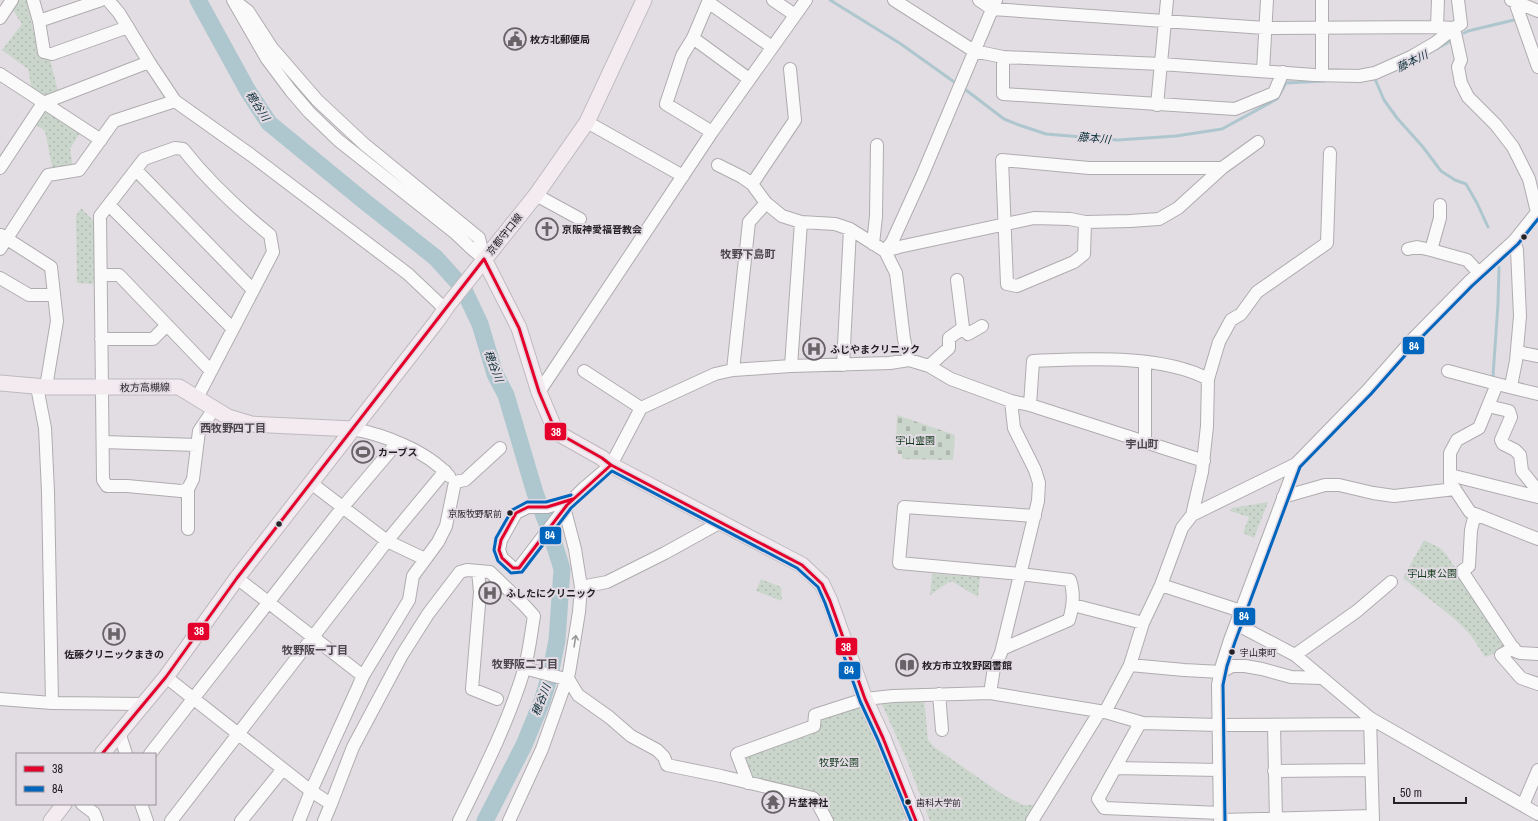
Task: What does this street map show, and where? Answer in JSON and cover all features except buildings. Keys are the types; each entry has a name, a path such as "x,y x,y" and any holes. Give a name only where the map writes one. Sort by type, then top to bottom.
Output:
{"main road":[{"name":"京都守口線","path":"103,753 166,677 237,578 446,307 536,195 587,122 644,0"},
{"path":"484,259 519,328 540,392 556,432 602,458 611,465 802,565 822,584 865,699 884,738 916,821"},
{"name":"枚方高槻線","path":"0,383 42,387 180,387 228,417 251,424 353,429"},
{"path":"51,821 63,805"}],"street":[{"path":"0,18 12,0"},
{"path":"33,0 39,21 44,52 52,54 128,27"},
{"path":"39,21 102,0"},
{"path":"108,0 119,12 175,102 251,155 408,274 446,307"},
{"path":"233,0 267,59 309,112 338,140 454,232 484,259"},
{"path":"773,0 795,15"},
{"path":"540,392 712,132 806,0"},
{"path":"894,0 974,51 1003,57 1160,64 1263,72 1359,76 1375,73 1411,57 1435,43 1461,24 1458,0"},
{"path":"979,0 994,4 1165,21 1265,28 1454,28"},
{"path":"1157,105 1167,0"},
{"path":"1263,72 1267,0"},
{"path":"1322,0 1322,74"},
{"path":"1438,0 1438,27"},
{"path":"712,132 666,104 682,56 693,38 709,1 772,47"},
{"path":"1513,1 1537,10"},
{"path":"1513,1 1538,67"},
{"path":"885,252 892,242 922,176 994,4"},
{"path":"1192,515 1296,464 1367,391 1413,339 1479,273 1514,241 1538,211 1529,179 1513,147 1496,125 1468,97 1461,83 1458,67 1461,60 1454,28"},
{"path":"693,38 749,79"},
{"path":"1003,57 1002,94 1157,105 1234,109 1274,92 1283,72"},
{"path":"0,168 43,103 149,62"},
{"path":"752,184 795,120 790,69"},
{"path":"2,80 43,103 100,140"},
{"path":"52,703 48,492 42,387 57,321 51,267 2,241 48,175 79,170 114,121 175,102"},
{"path":"587,122 683,176"},
{"path":"885,252 899,247 1034,218 1070,219 1085,222 1159,219 1178,208 1222,168 1258,142"},
{"path":"873,244 876,216 877,145"},
{"path":"188,489 181,491 127,486 108,486 103,480 100,216 144,159 175,148 183,149 200,170 225,196 270,235 273,252 197,398"},
{"path":"1032,821 1130,665 1143,623 1161,585 1182,528 1192,515 1204,461 1207,426 1208,379 1219,342 1231,320 1242,314 1257,292 1327,243 1330,153"},
{"path":"1085,222 1084,254 1074,262 1017,286 1007,284 1003,224 1002,160 1089,168 1222,168"},
{"path":"718,165 742,177 752,184 766,203 782,216 801,222 835,224 850,229 885,252 896,273 904,339 909,360"},
{"path":"136,170 253,290"},
{"path":"536,195 580,219"},
{"path":"733,370 749,222 766,203"},
{"path":"109,205 233,329"},
{"path":"1431,250 1440,218 1440,205"},
{"path":"792,366 801,222"},
{"path":"843,364 850,229"},
{"path":"626,247 630,246 639,234 645,233"},
{"path":"1511,386 1517,352 1520,316 1517,250 1514,241"},
{"path":"1408,249 1417,246 1467,260 1479,273"},
{"path":"100,275 119,275 211,371"},
{"path":"0,278 29,295 54,295"},
{"path":"956,279 963,328 968,334 982,326"},
{"path":"101,339 153,339 167,325"},
{"path":"930,366 949,348 948,338 963,328"},
{"path":"1517,352 1538,356"},
{"path":"1030,405 1033,361 1082,359 1145,362 1167,365 1197,373 1208,379"},
{"path":"567,503 547,507 528,507 516,513 501,540 499,550 502,558 513,568 519,568 567,503 611,465 641,408 715,374 733,370 792,366 890,363 909,360 930,366 951,379 1011,401 1030,405 1204,461"},
{"path":"1145,362 1145,442"},
{"path":"584,371 641,408"},
{"path":"1448,371 1538,394"},
{"path":"1497,384 1479,428 1457,440 1450,453 1450,482 1470,512 1538,539"},
{"path":"990,693 994,668 1002,649 1035,516 1040,484 1035,470 1014,428 1011,401"},
{"path":"1488,406 1509,411 1511,417 1501,440 1503,444 1515,450 1520,455 1522,470 1538,491"},
{"path":"188,529 188,489 193,478 199,431 214,409"},
{"path":"353,429 369,432 417,450 445,471 455,482"},
{"path":"103,442 197,445"},
{"path":"151,753 342,508 397,443"},
{"path":"455,482 465,480 500,448"},
{"path":"1220,818 1218,685 1230,640 1296,464"},
{"path":"171,821 387,541 445,471"},
{"path":"1450,475 1538,497"},
{"path":"299,821 363,676 409,600 413,576 438,542 446,526 455,482"},
{"path":"311,483 387,541 425,559"},
{"path":"1283,497 1325,485 1339,485 1373,494 1394,496 1454,489"},
{"path":"509,821 542,749 564,678 569,672 575,639 581,587 567,503"},
{"path":"1002,649 1069,620 1073,605 1073,588 1070,580 899,563 904,507 1035,516"},
{"path":"1475,514 1471,530 1469,566 1462,571 1514,648 1520,653 1538,654"},
{"path":"581,587 607,582 665,553 721,522"},
{"path":"324,821 353,747 402,654 428,614 460,572 467,570 490,572 534,616 526,669 513,705 496,747 458,821"},
{"path":"478,571 480,592 472,689 497,699"},
{"path":"237,578 363,676"},
{"path":"1295,655 1357,611 1391,582"},
{"path":"1161,585 1241,611"},
{"path":"1073,605 1143,623"},
{"path":"1236,624 1295,655 1370,721 1538,814"},
{"path":"1514,648 1501,655 1521,678 1538,684"},
{"path":"1130,665 1221,672 1232,666 1245,666 1291,677 1321,678"},
{"path":"526,669 564,678 571,682 578,695 590,705 598,708 631,736 657,750 664,757 667,765 813,798 827,821"},
{"path":"166,677 311,791 331,804"},
{"path":"748,783 737,754 814,726 815,715 865,699 938,694 990,693 1102,711 1140,723 1219,726 1370,721"},
{"path":"938,694 942,730"},
{"path":"0,699 52,703 144,704"},
{"path":"1140,723 1098,799 1104,808 1154,816 1276,820 1372,819 1370,721"},
{"path":"1274,725 1276,820"},
{"path":"119,732 126,753"},
{"path":"1115,768 1219,770"},
{"path":"242,821 283,769"},
{"path":"1274,771 1371,770"},
{"path":"1523,805 1538,770"},
{"path":"83,805 94,813 97,821"},
{"path":"142,805 146,821"}],"green space":[{"path":"16,0 26,0 40,56 50,59 58,91 40,96 32,90 28,69 2,50 22,24 11,7"},
{"path":"44,111 50,112 81,131 70,149 73,167 53,171 45,131 35,124"},
{"path":"81,208 94,221 95,284 77,283 76,216"},
{"name":"宇山霊園","path":"897,415 955,435 953,460 902,459 902,454 898,454 896,447"},
{"path":"1268,502 1254,538 1243,533 1249,517 1230,511 1232,508"},
{"name":"宇山東公園","path":"1424,540 1440,548 1446,554 1509,648 1485,657 1470,634 1456,620 1403,578"},
{"path":"932,574 980,577 978,597 953,582 949,582 930,595"},
{"path":"761,579 781,587 782,601 756,591"},
{"path":"924,698 928,740 934,747 1002,794 1023,805 1036,805 1026,821 930,821 906,758 881,702"},
{"name":"牧野公園","path":"861,705 907,818 900,821 832,821 818,797 749,778 741,758 819,720"}],"waterway":[{"name":"穂谷川","path":"198,0 248,91 269,123 436,258 463,288 480,324 495,374 506,395 535,493 550,531 562,569 557,640 550,675 542,701 524,745 485,821"},
{"path":"830,0 901,44 957,84"},
{"name":"藤本川","path":"1464,33 1514,20"},
{"name":"藤本川","path":"1427,54 1449,42"},
{"path":"1373,79 1375,79 1384,100 1397,118 1423,147 1441,171 1455,180 1466,184 1488,227"},
{"name":"藤本川","path":"962,87 1004,119 1019,125 1046,134 1118,140 1176,136 1222,129 1277,99 1286,83 1325,81"},
{"path":"1493,376 1499,267"}],"transit line":[{"name":"84","path":"1225,821 1223,685 1227,666 1300,467 1371,394 1417,342 1472,286 1518,244 1538,219"},
{"name":"38","path":"484,259 519,328 539,392 556,432 602,458 611,465 802,565 822,584 830,601 865,699 883,738 916,821"},
{"name":"38","path":"103,753 166,677 237,578 484,259"},
{"name":"38","path":"573,499 547,507 528,507 516,513 501,540 499,550 502,558 513,568 519,568 567,505 611,465"},
{"name":"84","path":"571,495 546,502 527,502 512,510 496,538 494,550 498,561 511,573 522,572 571,508 612,471 797,568 818,587 860,701 878,740 911,821"}],"place":[{"name":"枚方北郵便局","path":"515,39"},
{"name":"京阪神愛福音教会","path":"547,229"},
{"name":"ふじやまクリニック","path":"814,349"},
{"name":"カーブス","path":"363,452"},
{"name":"京阪牧野駅前","path":"510,513"},
{"name":"ふしたにクリニック","path":"490,593"},
{"name":"佐藤クリニックまきの","path":"114,634"},
{"name":"宇山東町","path":"1232,652"},
{"name":"枚方市立牧野図書館","path":"907,665"},
{"name":"片埜神社","path":"773,802"},
{"name":"歯科大学前","path":"908,802"}],"district":[{"name":"牧野下島町","path":"748,254"},
{"name":"西牧野四丁目","path":"233,428"},
{"name":"宇山町","path":"1142,444"},
{"name":"牧野阪一丁目","path":"315,650"},
{"name":"牧野阪二丁目","path":"525,664"}]}
